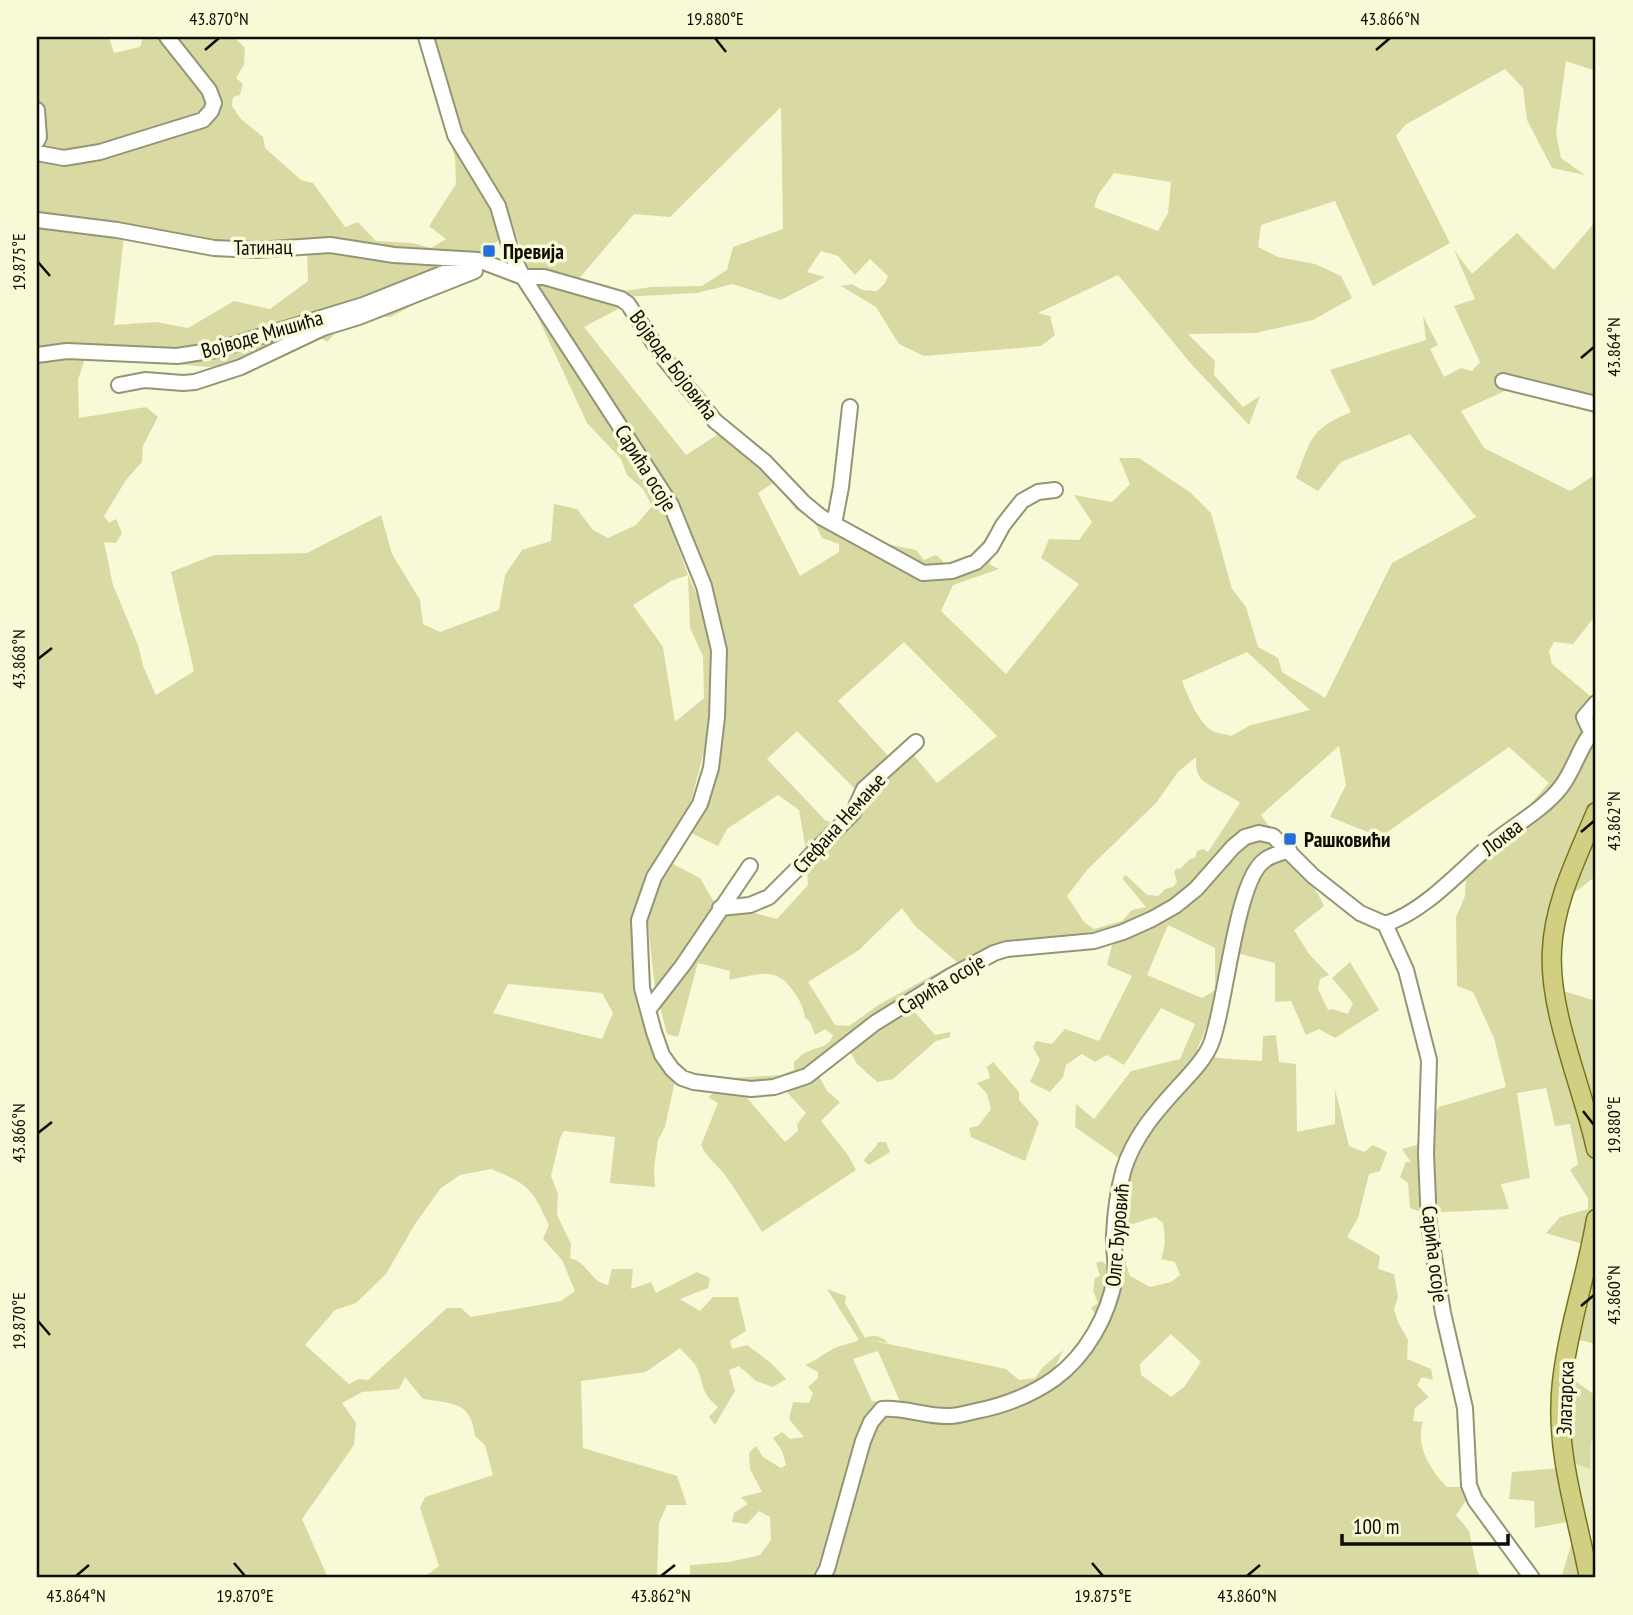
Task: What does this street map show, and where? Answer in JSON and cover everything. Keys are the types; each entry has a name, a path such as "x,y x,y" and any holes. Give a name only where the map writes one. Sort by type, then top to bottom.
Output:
{"main road":[{"path":"1596,813 1561,901 1553,936 1551,964 1557,1004 1596,1149"},
{"name":"Златарска","path":"1589,1578 1566,1473 1561,1436 1561,1406 1564,1364 1596,1219"}],"street":[{"path":"37,153 64,158 100,152 204,120 214,103 209,90 167,37"},
{"name":"Сарића осоје","path":"426,37 455,135 498,206 512,255 523,278 671,505 704,586 719,650 717,717 707,780 700,804 654,877 639,920 642,988 662,1055 672,1069 682,1078 694,1082 751,1089 774,1087 807,1076 875,1023 994,953 1007,949 1094,941 1123,932 1175,906 1196,890 1245,837 1259,833 1273,836 1313,876 1360,913 1385,925 1406,970 1429,1060 1426,1154 1429,1225 1443,1313 1465,1408 1469,1485 1475,1500 1532,1578"},
{"path":"37,110 37,141"},
{"name":"Татинац","path":"37,220 117,230 214,248 257,250 330,245 394,255 484,262"},
{"path":"484,262 523,278"},
{"name":"Војводе Мишића","path":"37,355 77,351 177,356 216,350 363,305 484,262"},
{"name":"Војводе Мишића","path":"119,384 145,380 195,382 241,367 323,328 428,291 484,262"},
{"name":"Војводе Бојовића","path":"523,278 544,277 621,299 628,304 663,357 715,421 765,462 804,503 834,524 923,573 952,571 976,562 991,547 1003,525 1022,501 1038,492 1055,490"},
{"path":"1503,381 1596,404"},
{"path":"834,524 850,407"},
{"name":"Локва","path":"1385,925 1421,907 1495,841 1547,802 1562,787 1594,730 1584,717 1596,703"},
{"name":"Стефана Немање","path":"720,908 750,905 769,897 853,813 864,789 916,742"},
{"name":"Олге Ђуровић","path":"822,1578 827,1570 863,1441 871,1422 882,1409 898,1407 929,1415 951,1416 1000,1406 1054,1379 1078,1356 1098,1326 1110,1303 1114,1283 1114,1236 1123,1173 1132,1146 1155,1113 1194,1069 1209,1047 1217,1023 1230,954 1253,874 1263,860 1289,850"},
{"path":"648,1010 683,965 750,866"}],"shaded area":[{"path":"37,37 109,37 114,53 140,47 143,37 234,37 245,48 244,65 236,78 243,84 240,95 233,97 232,106 241,119 263,137 265,148 301,180 313,183 345,227 358,222 376,241 412,243 431,248 446,239 429,226 456,184 455,158 423,37 1596,37 1596,71 1566,61 1556,133 1561,158 1585,175 1552,168 1527,120 1523,88 1505,69 1405,125 1396,136 1450,243 1373,286 1335,201 1261,225 1258,247 1278,257 1315,264 1341,276 1352,298 1313,320 1255,333 1188,334 1215,361 1214,375 1243,407 1260,396 1249,425 1192,365 1118,275 1038,313 1050,316 1055,335 1041,346 924,356 899,344 876,307 841,286 852,284 862,290 877,291 888,276 870,259 855,275 838,256 821,251 807,272 825,277 781,300 733,284 697,293 623,297 661,339 721,418 786,472 832,533 916,550 924,560 936,555 943,561 943,567 969,555 989,533 1003,539 989,564 999,569 953,585 941,611 1006,674 1079,584 1041,558 1049,539 1079,540 1092,522 1074,495 1112,502 1130,484 1119,458 1139,458 1191,493 1211,513 1232,589 1246,607 1258,647 1278,658 1282,672 1325,698 1392,563 1476,517 1410,434 1341,462 1318,491 1296,478 1309,444 1319,430 1351,412 1330,370 1426,340 1423,316 1438,345 1430,349 1444,377 1461,368 1472,371 1480,362 1454,306 1475,299 1454,250 1472,274 1517,233 1554,270 1596,221 1596,413 1507,390 1461,411 1484,448 1570,491 1596,474 1596,615 1573,644 1554,642 1549,651 1552,664 1596,701 1596,797 1583,825 1548,936 1594,1164 1593,1211 1586,1245 1546,1233 1560,1217 1588,1209 1588,1198 1570,1170 1578,1164 1570,1124 1555,1126 1546,1088 1517,1093 1530,1178 1501,1184 1509,1209 1423,1213 1410,1208 1408,1183 1400,1177 1406,1162 1411,1162 1402,1149 1417,1145 1439,1107 1506,1087 1494,1038 1473,992 1457,986 1456,917 1465,896 1466,876 1549,783 1509,747 1380,837 1330,817 1346,785 1339,746 1261,815 1324,906 1294,930 1309,954 1329,975 1320,979 1318,989 1328,1010 1348,1014 1353,1003 1332,978 1350,962 1379,1010 1335,1038 1319,1029 1306,1035 1291,1001 1275,1002 1275,963 1225,950 1215,990 1216,1003 1197,1050 1218,1058 1262,1061 1263,1036 1276,1035 1279,1062 1296,1064 1297,1132 1335,1124 1335,1089 1349,1146 1364,1152 1373,1145 1387,1152 1380,1171 1369,1174 1358,1218 1347,1237 1380,1256 1378,1269 1394,1274 1398,1297 1394,1309 1408,1340 1407,1359 1431,1369 1433,1380 1422,1377 1417,1385 1429,1397 1415,1408 1413,1421 1423,1422 1423,1448 1435,1473 1447,1487 1464,1487 1469,1496 1456,1515 1469,1531 1481,1578 690,1578 690,1565 729,1562 760,1555 771,1540 770,1517 759,1511 747,1524 732,1522 734,1513 748,1504 741,1497 762,1492 750,1469 749,1453 756,1446 763,1457 781,1468 786,1465 782,1451 773,1438 782,1432 790,1439 804,1437 789,1419 793,1402 809,1403 813,1393 808,1387 818,1378 818,1372 805,1365 834,1348 859,1340 827,1289 846,1296 845,1303 865,1338 877,1336 888,1343 865,1339 1006,1369 1019,1380 1035,1378 1043,1367 1063,1350 1053,1372 1077,1364 1072,1352 1080,1341 1093,1341 1112,1308 1095,1313 1091,1308 1098,1303 1093,1291 1095,1278 1100,1276 1096,1263 1102,1261 1112,1270 1114,1200 1128,1182 1133,1158 1122,1160 1075,1127 1076,1104 1094,1119 1131,1071 1180,1059 1195,1024 1161,1008 1124,1065 1107,1055 1095,1062 1082,1054 1066,1065 1063,1077 1050,1092 1030,1082 1040,1060 1033,1047 1036,1041 1052,1044 1065,1029 1099,1041 1132,976 1107,965 1112,945 1182,912 1247,845 1188,892 1125,927 1034,940 1013,940 975,955 883,1012 805,1071 784,1081 717,1079 781,1075 794,1070 794,1062 807,1052 826,1044 833,1035 825,1029 815,1035 791,988 777,976 763,974 729,980 730,971 698,963 678,1037 667,1034 655,988 646,908 669,862 700,878 714,902 777,919 808,885 799,810 778,795 727,829 718,846 687,831 705,803 722,660 681,511 653,490 665,510 701,604 713,666 709,732 690,805 656,862 633,929 675,1081 665,1127 658,1140 654,1168 655,1187 610,1183 615,1137 564,1131 551,1176 558,1194 557,1215 571,1244 570,1258 582,1264 597,1280 608,1285 612,1269 633,1269 631,1289 651,1282 656,1293 697,1272 710,1278 708,1288 680,1299 700,1311 713,1297 738,1297 746,1331 730,1341 732,1349 747,1345 771,1363 786,1379 773,1387 756,1381 739,1366 729,1370 735,1391 715,1425 709,1417 718,1407 705,1392 696,1366 680,1348 646,1372 581,1381 583,1448 677,1476 687,1505 667,1505 659,1523 657,1578 423,1578 439,1566 420,1508 425,1497 493,1475 485,1445 475,1436 465,1410 452,1404 423,1399 405,1377 399,1389 362,1392 342,1403 356,1423 354,1445 302,1519 328,1578 37,1578","holes":["781,107 783,229 733,247 727,270 702,286 651,287 618,292 606,285 576,282 634,214 670,217","1114,173 1171,182 1168,213 1158,231 1094,207 1098,195","506,206 528,270 528,296 587,423 621,459 627,475 643,489 652,506 636,525 608,538 593,530 577,509 554,504 551,541 522,550 505,575 499,610 440,632 423,624 420,600 392,554 381,515 307,553 214,555 171,572 194,671 156,695 113,585 104,542 116,543 122,533 116,519 109,523 104,516 126,480 142,462 143,446 158,417 146,407 79,418 78,380 86,355 207,367 229,366 310,330 327,342 336,332 377,317 391,317 420,301 420,297 488,270 477,254 498,241","124,236 307,252 308,281 270,309 234,301 188,328 156,322 114,325","620,308 682,368 720,433 686,455 584,327","776,481 795,509 814,521 822,538 839,544 839,552 800,576 758,493","688,575 690,628 703,656 704,698 675,722 663,647 633,605 671,581","904,642 997,736 937,783 905,745 889,757 838,701","1247,652 1310,710 1251,725 1231,736 1215,732 1208,727 1198,716 1182,681","797,731 858,792 837,825 825,820 767,759","1196,757 1201,778 1240,803 1208,852 1203,849 1197,851 1195,858 1190,859 1180,869 1177,868 1174,872 1177,882 1173,887 1165,889 1158,896 1147,895 1126,875 1122,878 1146,907 1132,910 1122,921 1094,929 1084,922 1067,896 1088,869 1156,803 1178,772","902,908 915,926 957,962 880,1004 849,1026 835,1025 808,982 859,950","1168,925 1215,948 1215,990 1202,998 1147,975","508,984 602,993 613,1013 602,1039 493,1013","491,1169 514,1179 533,1195 549,1225 543,1239 562,1260 575,1291 561,1301 471,1317 461,1308 447,1308 368,1380 359,1379 349,1384 305,1345 335,1310 356,1303 386,1274 415,1224 441,1188 460,1175","1155,1217 1163,1223 1165,1241 1161,1259 1175,1262 1180,1275 1171,1282 1150,1287 1130,1276 1124,1258 1120,1228","1171,1334 1201,1362 1184,1387 1171,1397 1141,1375 1140,1364","878,1351 901,1404 872,1401 853,1359"]},
{"path":"1596,826 1596,876 1570,896"},
{"path":"1560,990 1596,1001 1596,1116 1595,1108"},
{"path":"911,1008 935,1035 950,1032 950,1037 936,1041 893,1079 877,1082 857,1064 850,1051"},
{"path":"993,1062 1019,1092 1019,1100 1039,1122 1025,1161 971,1137 969,1128 978,1126 991,1109 987,1094 977,1083 990,1078 987,1067"},
{"path":"819,1076 827,1091 840,1102 821,1121 848,1155 856,1170 762,1232 730,1182 701,1145 718,1103 708,1097 716,1091 747,1098 785,1142 798,1131 797,1124 806,1113 785,1090"},
{"path":"878,1142 886,1142 890,1152 869,1165 864,1161"},
{"path":"1596,1269 1596,1344 1579,1340"},
{"path":"1570,1377 1596,1396 1596,1435 1591,1442 1590,1469 1573,1463 1568,1418"},
{"path":"1596,1435 1596,1532 1585,1531 1573,1463 1590,1469 1591,1442"},
{"path":"1560,1468 1572,1521 1535,1528 1534,1501 1509,1499 1512,1472"},
{"path":"1574,1535 1584,1578 1561,1578"}],"place":[{"name":"Превија","path":"489,251"},
{"name":"Рашковићи","path":"1290,839"}]}
